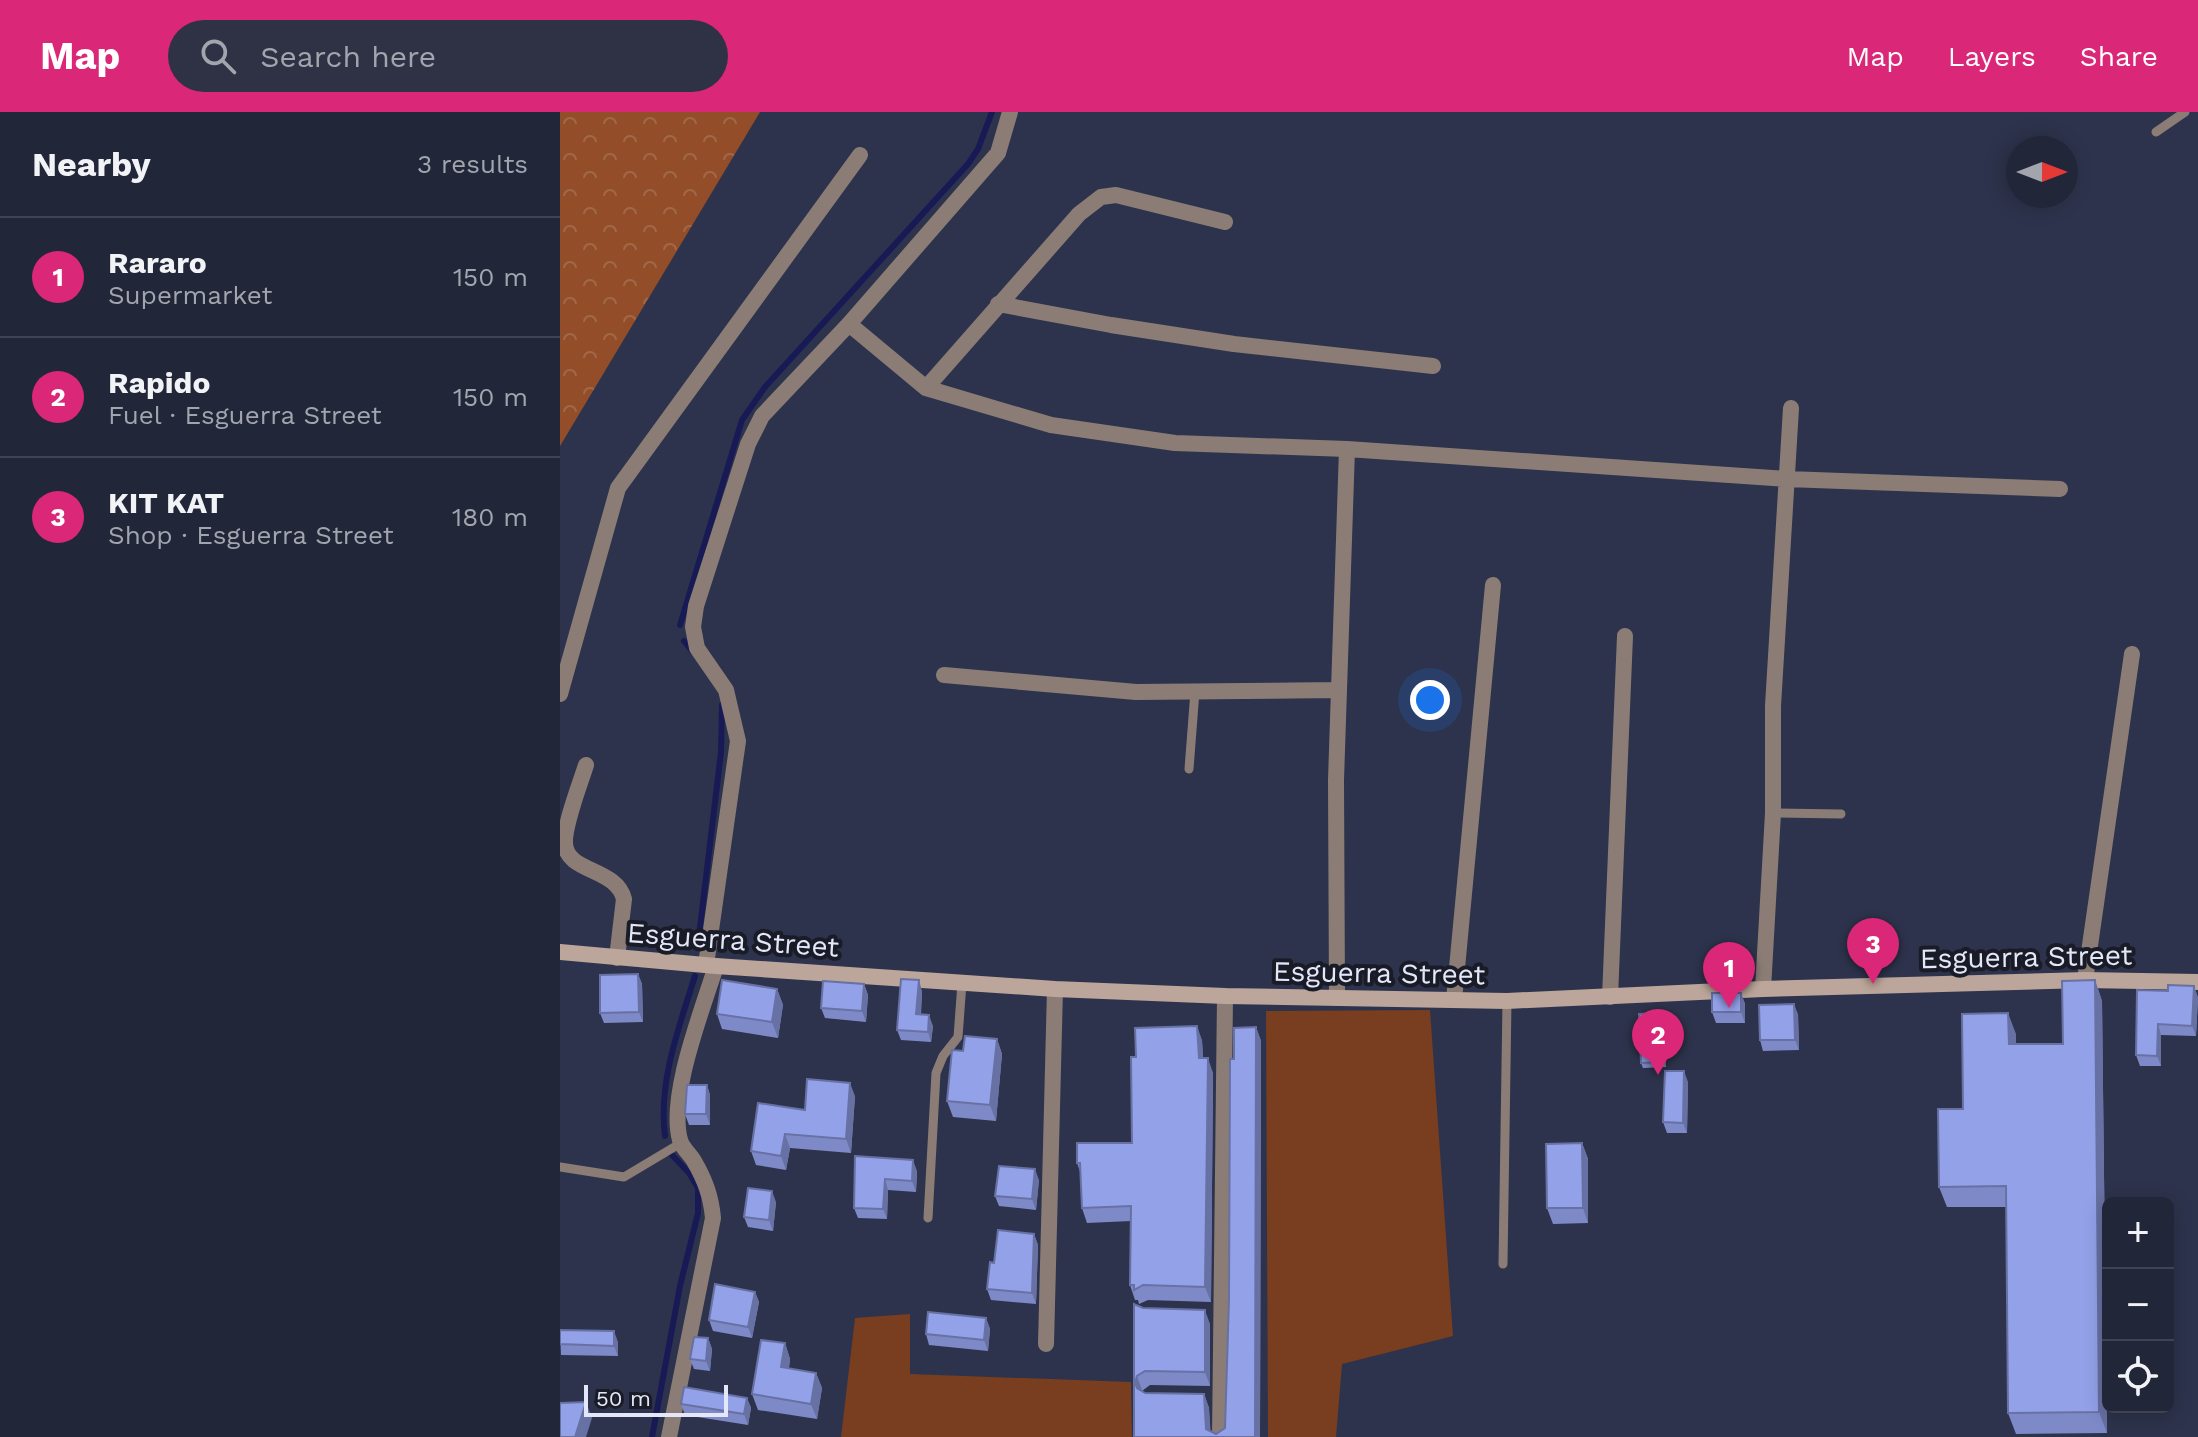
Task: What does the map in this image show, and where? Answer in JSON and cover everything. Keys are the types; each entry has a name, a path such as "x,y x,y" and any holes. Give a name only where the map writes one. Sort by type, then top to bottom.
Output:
{"main road":[{"name":"Esguerra Street","path":"560,952 962,983 1225,996 1507,1001 1763,989 2085,980 2198,982"}],"street":[{"path":"669,1437 713,1218 710,1193 692,1157 681,1143 678,1120 682,1080 711,966 738,741 726,690 697,648 693,627 696,606 748,444 762,416 849,324 998,153 1010,112"},
{"path":"560,694 618,488 860,155"},
{"path":"926,388 1079,214 1101,197 1116,195 1225,222"},
{"path":"998,304 1234,344 1433,366"},
{"path":"849,324 926,388 1051,425 1175,443 1347,449 1787,479 2060,489"},
{"path":"1763,989 1773,813 1773,706 1791,408"},
{"path":"1337,998 1336,780 1347,449"},
{"path":"1454,1000 1493,585"},
{"path":"1610,997 1625,636"},
{"path":"2085,980 2132,654"},
{"path":"944,675 1136,692 1339,690"},
{"path":"586,765 565,834 565,847 572,860 611,879 622,891 624,899 617,958"},
{"path":"1046,1344 1055,989"},
{"path":"1220,1437 1214,1397 1225,996"}],"lane":[{"path":"2156,132 2185,112"},
{"path":"1189,769 1195,691"},
{"path":"1773,813 1841,814"},
{"path":"928,1218 936,1073 940,1061 958,1037 962,983"},
{"path":"1503,1264 1507,1001"},
{"path":"560,1167 624,1177 681,1143"}],"shaded area":[{"path":"1430,1010 1453,1336 1342,1364 1336,1437 1268,1437 1266,1011"},
{"path":"910,1314 910,1374 1131,1382 1132,1437 841,1437 855,1318"}],"green space":[{"path":"560,112 760,112 560,446"}],"building":[{"path":"638,974 639,1012 600,1013 600,975"},
{"path":"901,979 919,980 916,1014 929,1015 928,1032 897,1030"},
{"path":"722,980 777,989 772,1022 717,1014"},
{"path":"2095,980 2099,1412 2008,1413 2006,1186 1939,1187 1938,1109 1963,1109 1962,1014 2008,1013 2009,1044 2063,1044 2062,981"},
{"path":"823,981 864,984 862,1011 821,1008"},
{"path":"2168,985 2194,986 2192,1026 2158,1024 2157,1056 2136,1055 2137,990 2168,991"},
{"path":"1712,993 1741,993 1741,1012 1712,1012"},
{"path":"1794,1004 1795,1040 1760,1040 1759,1005"},
{"path":"1662,1013 1664,1062 1641,1063 1639,1014"},
{"path":"1197,1026 1199,1058 1208,1058 1205,1287 1143,1285 1134,1290 1134,1285 1130,1285 1131,1206 1082,1208 1077,1143 1132,1143 1131,1057 1136,1057 1135,1028"},
{"path":"1256,1027 1255,1437 1134,1437 1134,1304 1143,1308 1205,1310 1205,1372 1145,1371 1137,1376 1135,1383 1145,1393 1204,1394 1206,1429 1216,1434 1225,1428 1230,1059 1234,1059 1234,1028"},
{"path":"965,1036 997,1039 990,1105 947,1101 952,1050 963,1051"},
{"path":"1665,1071 1684,1071 1683,1123 1663,1122"},
{"path":"807,1079 850,1083 846,1139 785,1134 781,1156 751,1151 758,1103 805,1110"},
{"path":"687,1085 707,1085 706,1114 685,1114"},
{"path":"1582,1143 1583,1208 1547,1208 1546,1144"},
{"path":"855,1156 913,1160 912,1181 885,1179 883,1209 854,1208"},
{"path":"999,1166 1035,1169 1032,1199 995,1196"},
{"path":"748,1188 772,1191 769,1220 744,1217"},
{"path":"998,1230 1034,1234 1032,1293 987,1289"},
{"path":"715,1284 755,1292 748,1327 709,1320"},
{"path":"928,1312 986,1318 984,1340 926,1334"},
{"path":"560,1330 614,1331 614,1346 560,1344"},
{"path":"694,1337 708,1338 706,1361 690,1359"},
{"path":"761,1340 785,1343 781,1367 816,1373 811,1404 752,1394"},
{"path":"684,1387 747,1398 744,1414 681,1404"},
{"path":"586,1402 575,1437 560,1437 560,1403"}],"waterway":[{"path":"680,625 742,420 765,387 968,164 978,149 992,112"},
{"path":"684,641 692,651"},
{"path":"699,936 721,752 722,705"},
{"path":"665,1136 667,1075 695,976"},
{"path":"652,1437 680,1286 698,1213 698,1188 672,1155"}],"place":[{"name":"KIT KAT","path":"1873,984"},
{"name":"Rararo","path":"1729,1008"},
{"name":"Rapido","path":"1658,1075"}]}
